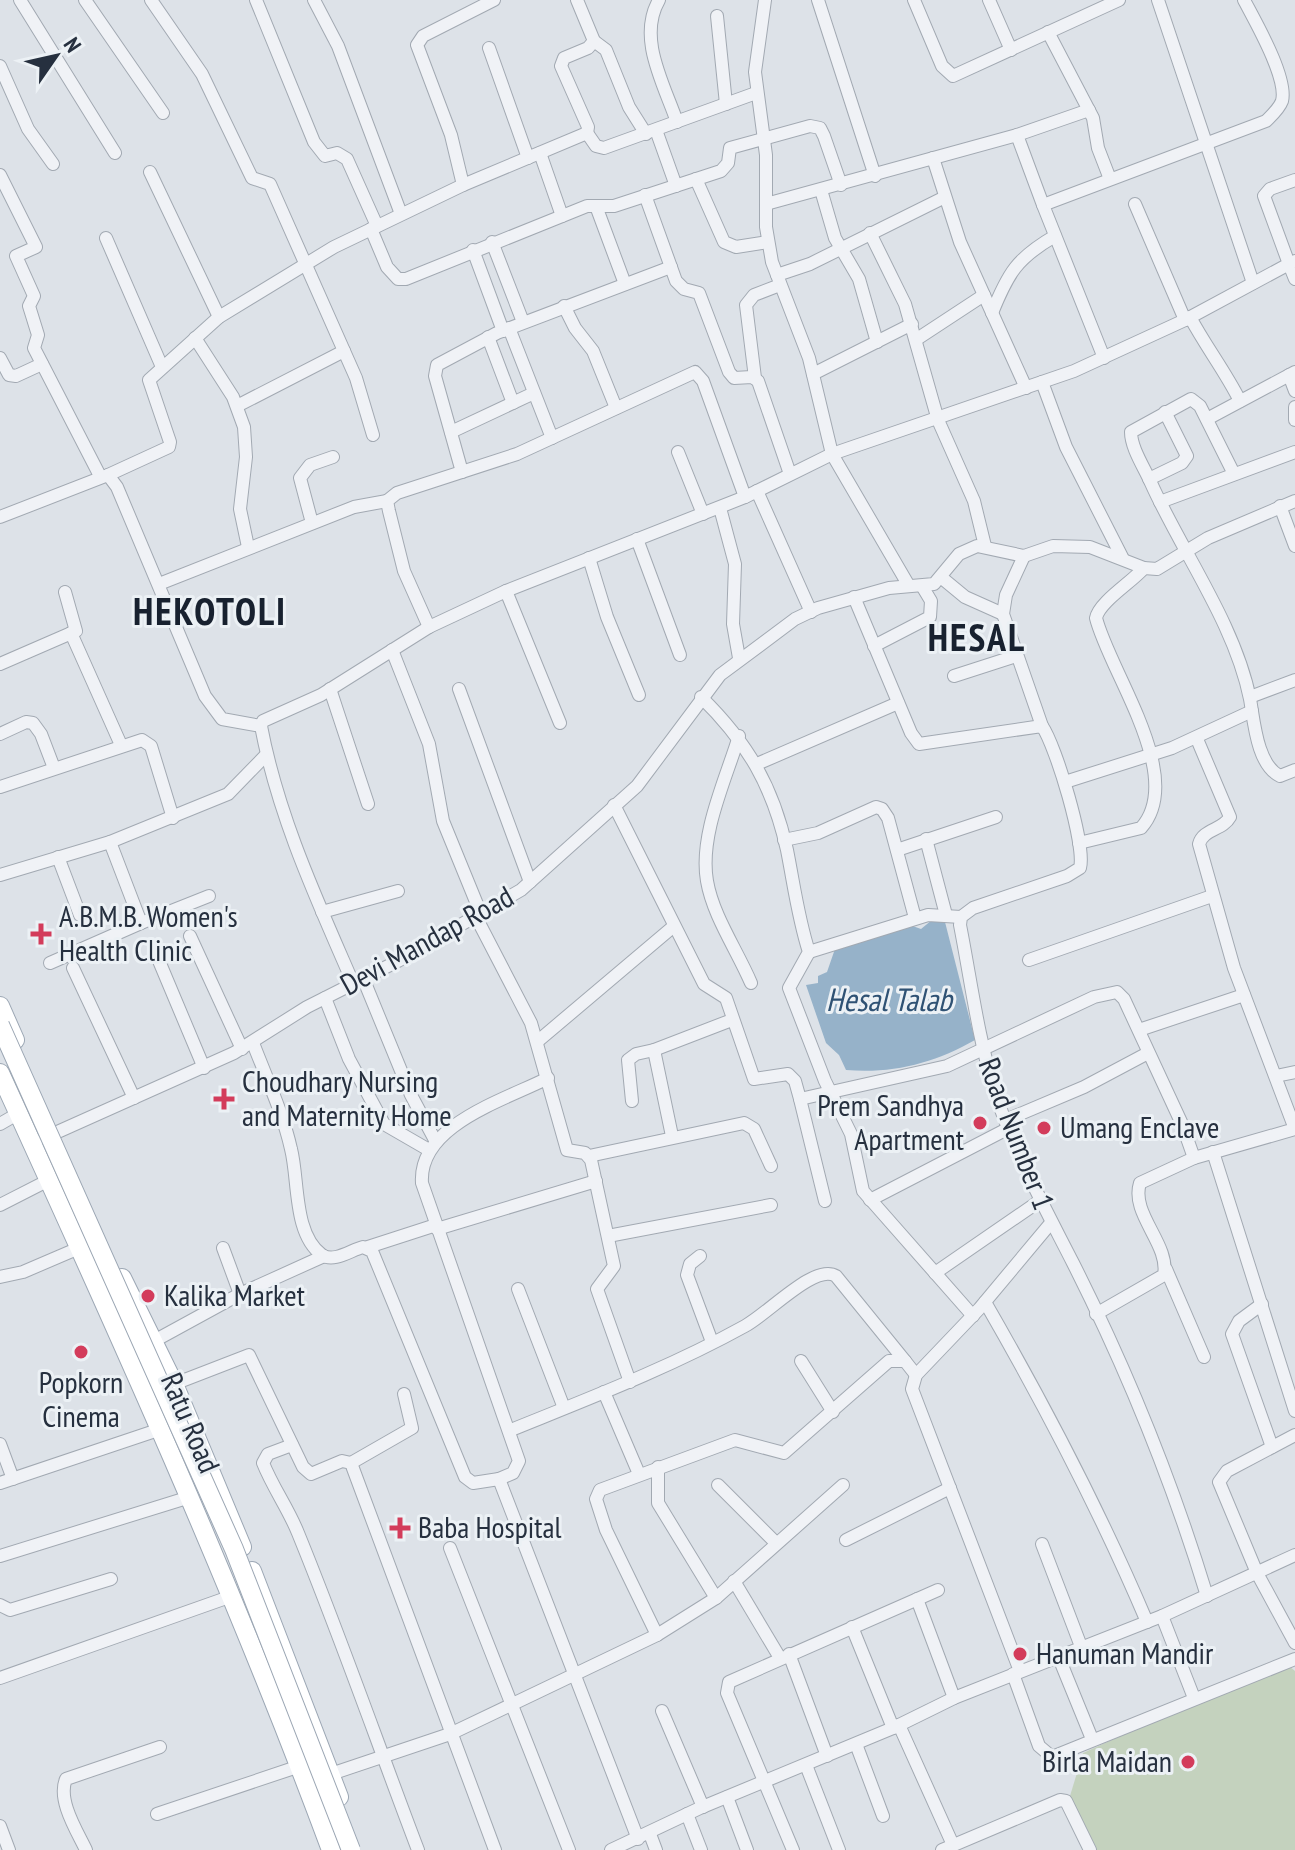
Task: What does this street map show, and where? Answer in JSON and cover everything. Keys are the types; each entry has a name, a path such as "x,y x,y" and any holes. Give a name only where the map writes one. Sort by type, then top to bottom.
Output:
{"main road":[{"name":"Ratu Road","path":"0,1006 174,1384 331,1774 358,1850"},
{"path":"0,1025 234,1549 351,1850"},
{"path":"0,1050 224,1554 340,1850"},
{"name":"Ratu Road","path":"0,1073 190,1497 331,1850"}],"street":[{"path":"20,0 115,153"},
{"path":"85,0 163,113"},
{"path":"151,0 202,74 252,178 270,184 344,351 373,435"},
{"path":"256,0 314,142 325,156 337,153 347,159 387,267 398,279 562,216 596,206 614,206 727,168 730,148 810,126 820,128 841,185"},
{"path":"314,0 338,46 401,214"},
{"path":"463,185 451,135 417,45 423,36 494,0"},
{"path":"577,0 594,41 606,50 629,107 651,132 676,186"},
{"path":"659,0 651,14 652,49 677,122"},
{"path":"765,0 756,54 756,93 764,138 768,242 813,374 832,454 916,586 931,601 930,617 874,646"},
{"path":"818,0 875,176"},
{"path":"914,0 942,66 953,76 1100,4 1119,0"},
{"path":"989,0 1011,50"},
{"path":"1158,0 1253,283"},
{"path":"1043,205 1266,121 1282,101 1279,78 1244,0"},
{"path":"717,16 726,104"},
{"path":"1048,32 1089,110 1110,179"},
{"path":"594,41 588,48 564,58 561,66 588,127 587,133 596,146 604,148 756,93"},
{"path":"489,48 562,216"},
{"path":"0,66 28,129 53,164"},
{"path":"766,204 1017,135 1089,110"},
{"path":"0,517 169,447 149,380 219,317 374,227 463,185 587,133"},
{"path":"1017,135 1104,358"},
{"path":"933,158 943,198 1026,388"},
{"path":"150,172 219,317"},
{"path":"696,179 724,242 736,247 768,242"},
{"path":"1295,180 1265,193 1292,262 1295,279"},
{"path":"2,183 36,247 16,256 34,296 29,314 38,335 34,348 104,475 159,584 211,706 230,723 261,726"},
{"path":"821,190 840,248 859,279 877,342"},
{"path":"645,195 679,286 697,291 701,296 731,375 755,378"},
{"path":"790,474 755,378 746,305 754,295 779,280 943,198"},
{"path":"1135,204 1188,318 1208,350 1222,364 1240,401"},
{"path":"596,206 625,284"},
{"path":"870,233 912,324 938,420 974,501 985,546 1010,556 1024,556 1069,545 1100,550 1144,568 1157,569 1295,501"},
{"path":"992,313 1016,264 1055,236"},
{"path":"106,238 162,367"},
{"path":"492,242 523,322"},
{"path":"473,250 552,438"},
{"path":"432,1146 358,981 305,874 266,755 261,726 269,716 330,689 429,627 506,591 720,508 832,454 938,420 1104,358 1188,318 1292,262"},
{"path":"462,472 434,369 506,329 671,267"},
{"path":"917,339 984,295"},
{"path":"564,306 575,328 590,345 616,408"},
{"path":"813,374 912,324"},
{"path":"488,337 513,403"},
{"path":"195,338 237,406 246,438 240,509 248,547"},
{"path":"237,406 344,351"},
{"path":"0,358 9,375 16,376 42,364"},
{"path":"159,584 354,507 387,501 397,493 552,438 690,374 700,375 745,497"},
{"path":"1207,419 1292,374 1295,391"},
{"path":"1042,382 1057,414 1066,447 1122,559"},
{"path":"451,432 534,393"},
{"path":"1234,474 1196,401 1191,399 1131,432 1160,502 1210,594 1250,697 1256,733 1270,768 1280,776 1295,770"},
{"path":"1295,407 1295,420"},
{"path":"1149,479 1182,463 1187,456 1165,412"},
{"path":"678,452 703,514"},
{"path":"1160,502 1295,452"},
{"path":"312,523 300,478 310,465 333,457"},
{"path":"757,491 811,612"},
{"path":"387,501 404,571 429,627"},
{"path":"1280,506 1295,546"},
{"path":"720,508 735,564 733,624 739,658"},
{"path":"637,539 680,655"},
{"name":"Devi Mandap Road","path":"32,1143 248,1046 325,998 479,915 530,882 645,776 701,697 739,658 811,612 854,597 942,578 959,554 985,546"},
{"path":"973,1316 870,1200 861,1185 851,1134 830,1092 789,988 809,952 915,918 961,917 973,908 1075,872 1082,862 1065,782 1003,614 1006,595 1024,556"},
{"path":"589,558 607,617 639,695"},
{"path":"1079,843 1113,833 1129,832 1148,820 1155,789 1149,755 1131,695 1096,618 1101,607 1144,568"},
{"path":"942,578 965,597 1003,614"},
{"path":"506,591 560,723"},
{"path":"0,664 76,631 65,592"},
{"path":"854,597 898,703 919,744 1042,726"},
{"path":"71,633 121,745"},
{"path":"392,650 429,744 443,821 479,915 538,1041 567,1150 589,1156 672,1136 750,1124 771,1166"},
{"path":"954,676 1016,656"},
{"path":"1250,697 1295,680"},
{"path":"330,689 368,804"},
{"path":"459,689 530,882"},
{"path":"701,697 739,736 757,764 784,840 796,911 809,952"},
{"path":"757,764 898,703"},
{"path":"1065,782 1197,739 1252,711"},
{"path":"0,734 26,722 33,723 41,734 54,768"},
{"path":"739,736 711,827 706,876 717,911 751,983"},
{"path":"1197,739 1230,817 1225,825 1199,839 1212,896 1244,995 1295,1129 1194,1158 1147,1178 1137,1191 1204,1357"},
{"path":"0,787 142,740 151,746 173,818"},
{"path":"0,875 110,842 228,794 266,755"},
{"path":"614,805 704,984 726,998 750,1074 754,1079 788,1074 795,1081 825,1201"},
{"path":"784,840 818,833 876,807 886,813 915,918"},
{"path":"897,850 996,817"},
{"path":"926,839 946,915"},
{"path":"110,842 141,923"},
{"path":"58,857 80,915"},
{"path":"322,912 398,891"},
{"path":"50,963 209,896"},
{"path":"1029,960 1212,896"},
{"name":"Road Number 1","path":"961,917 983,1049 1007,1124 1050,1224 1073,1263 1175,1493 1207,1596"},
{"path":"538,1041 674,926"},
{"path":"190,936 248,1046 291,1148 306,1232 324,1256 332,1259 596,1181"},
{"path":"154,949 204,1068"},
{"path":"73,968 134,1098"},
{"path":"800,1099 926,1073 1110,992 1117,992 1124,999 1139,1030 1194,1158"},
{"path":"1139,1030 1244,995"},
{"path":"325,998 349,1059 384,1124 432,1146"},
{"path":"632,1101 628,1060 636,1054 732,1020"},
{"path":"654,1050 672,1136"},
{"path":"870,1200 1007,1124 1148,1053"},
{"path":"1276,1076 1295,1072"},
{"path":"368,1247 378,1262 465,1477 473,1483 499,1479 519,1465 511,1430 437,1227 422,1183 421,1169 432,1146 463,1121 548,1078"},
{"path":"0,1124 19,1113"},
{"path":"1213,1152 1295,1411"},
{"path":"589,1156 614,1270 597,1289 630,1382"},
{"path":"0,1205 49,1180"},
{"path":"935,1273 1041,1200"},
{"path":"608,1236 771,1205"},
{"path":"1050,1224 973,1316 916,1375 912,1389 1017,1673 1039,1746 1046,1754 1056,1757 1092,1739 1295,1659"},
{"path":"0,1277 23,1272 79,1248"},
{"path":"223,1248 240,1294"},
{"path":"154,1341 240,1294 324,1256"},
{"path":"700,1256 690,1264 687,1275 712,1342"},
{"path":"1096,1314 1159,1279 1166,1269"},
{"path":"511,1430 630,1382 712,1342 775,1307 812,1275 830,1272 916,1375"},
{"path":"518,1289 564,1408"},
{"path":"985,1302 1037,1392 1106,1527 1147,1622"},
{"path":"1262,1304 1239,1321 1232,1334 1272,1447"},
{"path":"174,1384 249,1355 303,1467 311,1474 342,1461 351,1463 412,1428 414,1424 404,1394"},
{"path":"801,1361 833,1412"},
{"path":"657,1635 606,1530 596,1499 606,1486 735,1440 784,1453 889,1361 905,1361"},
{"path":"604,1392 639,1474"},
{"path":"0,1444 6,1481 161,1429"},
{"path":"1295,1435 1227,1471 1219,1482 1257,1573 1295,1643"},
{"path":"292,1445 268,1454 263,1463 279,1502 291,1515 299,1534 418,1850"},
{"path":"351,1463 395,1574 450,1734 495,1850"},
{"path":"658,1467 658,1503 716,1598"},
{"path":"499,1479 575,1673 644,1836 656,1850"},
{"path":"718,1485 775,1542"},
{"path":"331,1774 450,1734 657,1635 716,1598 775,1542 843,1485"},
{"path":"846,1540 950,1488"},
{"path":"0,1556 190,1497"},
{"path":"1042,1544 1082,1649"},
{"path":"450,1548 569,1850"},
{"path":"611,1850 703,1807 896,1727 954,1698 1162,1616 1295,1555"},
{"path":"0,1605 10,1610 111,1579"},
{"path":"734,1581 784,1656 827,1756"},
{"path":"793,1850 726,1686 736,1676 938,1590"},
{"path":"0,1678 232,1596"},
{"path":"917,1599 954,1698"},
{"path":"1162,1616 1194,1698"},
{"path":"852,1627 896,1727 957,1846 1060,1800 1066,1801 1074,1811 1090,1850"},
{"path":"1059,1658 1092,1739"},
{"path":"662,1711 703,1807"},
{"path":"856,1744 883,1816"},
{"path":"86,1850 70,1815 64,1786 66,1779 160,1747"},
{"path":"806,1765 839,1850"},
{"path":"157,1814 300,1766"},
{"path":"727,1797 747,1850"},
{"path":"687,1814 701,1850"},
{"path":"0,1826 9,1850"}],"green space":[{"name":"Birla Maidan","path":"1289,1666 1295,1671 1295,1850 1094,1850 1070,1796 1083,1753 1198,1701"}],"water":[{"name":"Hesal Talab","path":"932,920 945,922 975,1040 945,1055 913,1065 880,1070 846,1070 839,1055 826,1043 806,985 818,983 818,976 827,972 836,946 907,924 921,929"}],"place":[{"name":"A.B.M.B. Women's Health Clinic","path":"41,934"},
{"name":"Choudhary Nursing and Maternity Home","path":"224,1099"},
{"name":"Prem Sandhya Apartment","path":"980,1123"},
{"name":"Umang Enclave","path":"1044,1128"},
{"name":"Kalika Market","path":"148,1296"},
{"name":"Popkorn Cinema","path":"81,1352"},
{"name":"Baba Hospital","path":"400,1528"},
{"name":"Hanuman Mandir","path":"1020,1654"},
{"name":"Birla Maidan","path":"1188,1762"}],"district":[{"name":"HEKOTOLI","path":"210,612"},
{"name":"HESAL","path":"977,638"}]}
